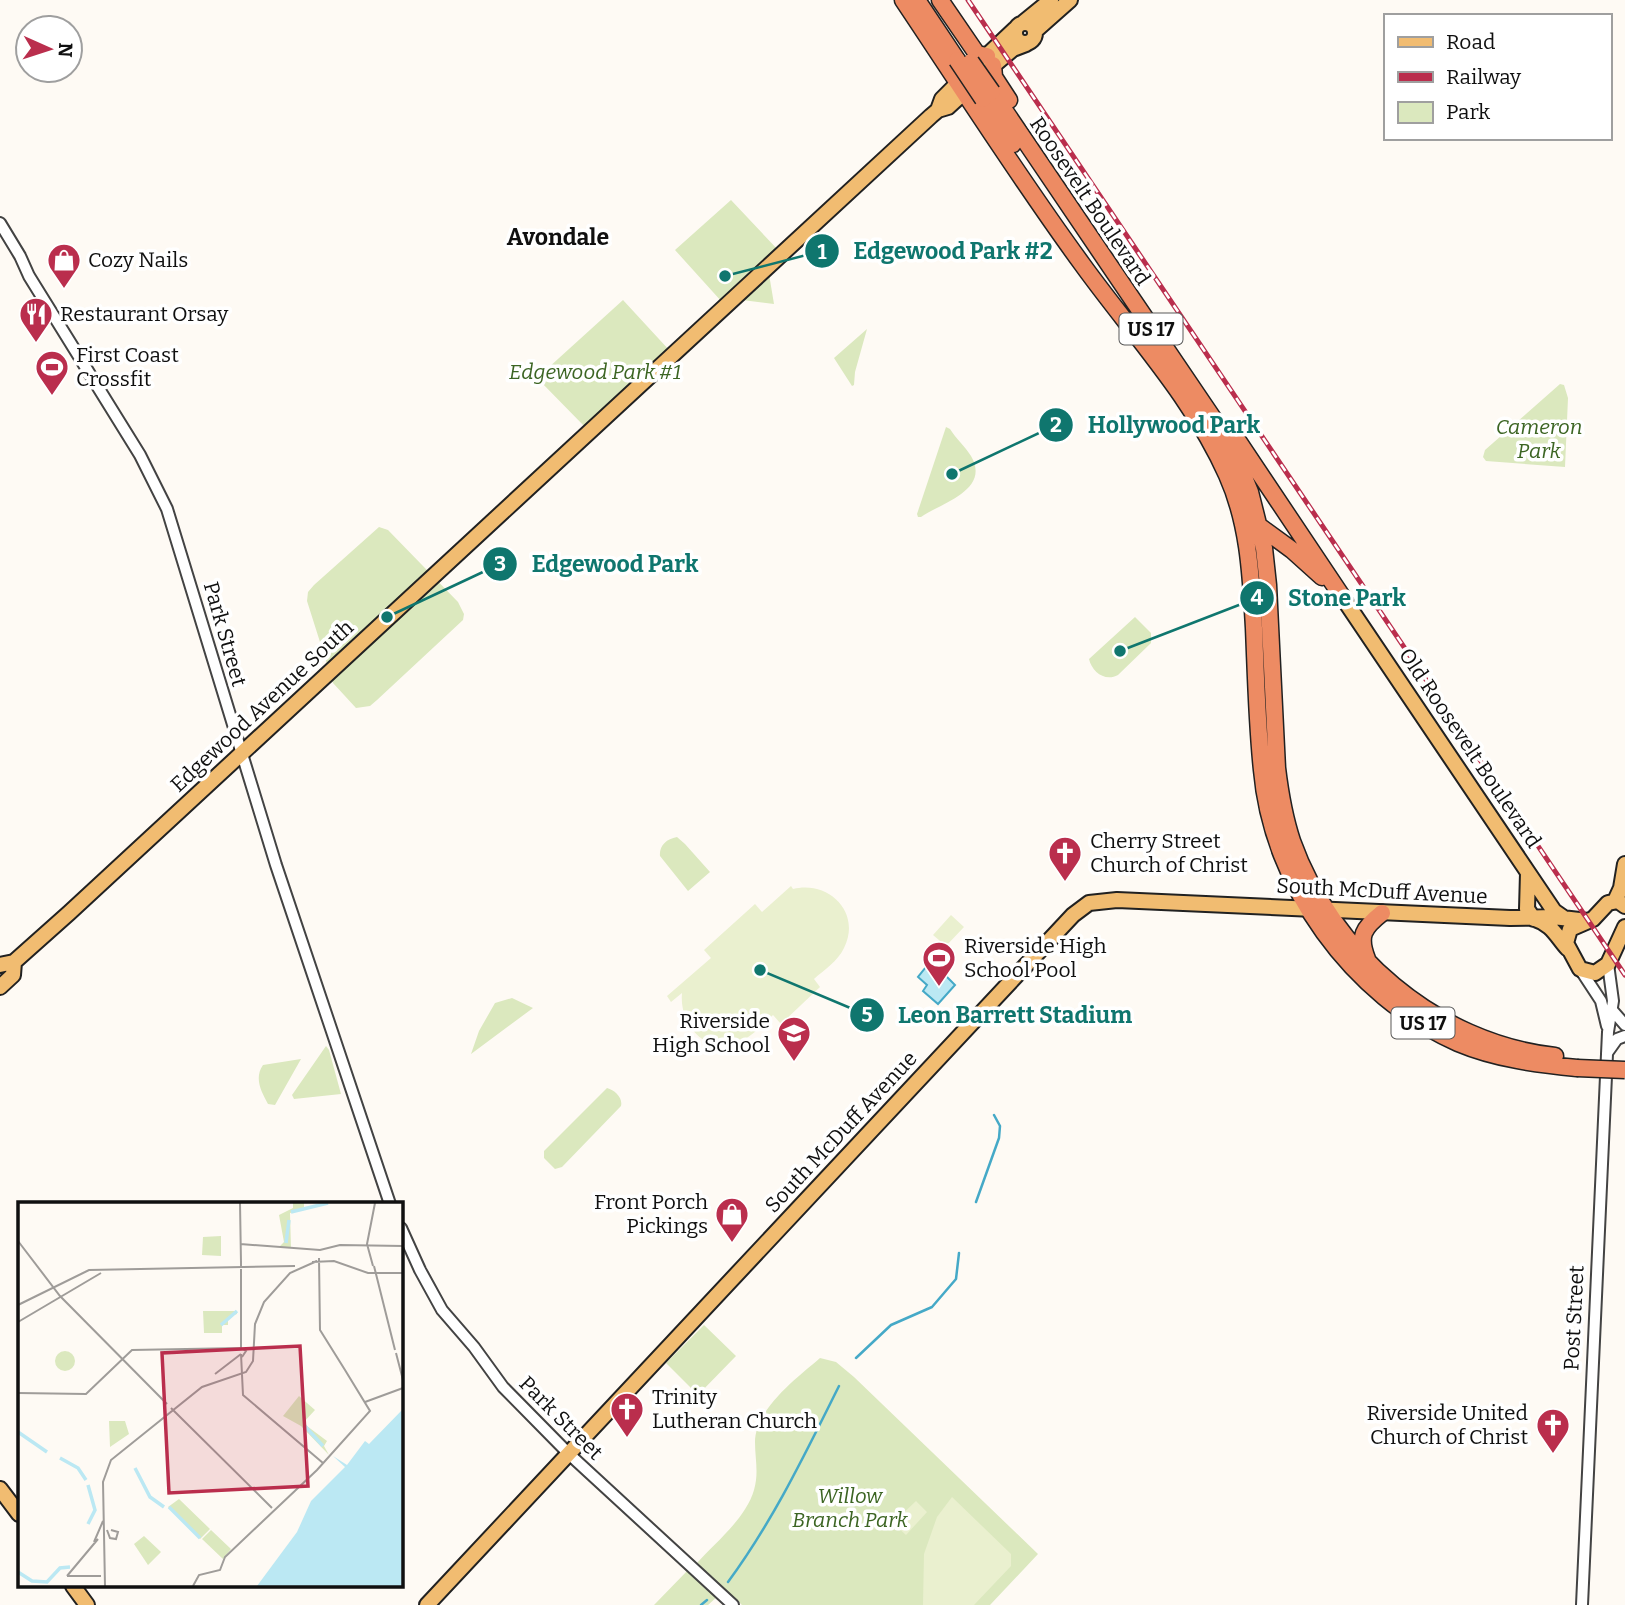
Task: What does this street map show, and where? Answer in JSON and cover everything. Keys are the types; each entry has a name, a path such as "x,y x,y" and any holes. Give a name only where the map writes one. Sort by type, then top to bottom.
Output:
{"highway":[{"path":"904,0 1080,262 1158,365"},
{"name":"US 17","path":"917,0 988,96 1158,365"},
{"name":"US 17","path":"929,0 961,57"},
{"path":"940,0 977,54 990,61 993,78 1343,598"},
{"name":"Roosevelt Boulevard","path":"988,96 1221,430 1247,484 1264,528 1280,792 1293,842 1326,911 1368,961 1391,982 1447,1023 1523,1051 1625,1070"},
{"name":"Roosevelt Boulevard","path":"1158,365 1198,422 1235,496 1247,543 1252,580 1262,775 1277,840 1286,864 1310,910 1332,944 1371,986 1410,1016 1456,1042 1527,1063 1625,1060"},
{"path":"1255,466 1263,488 1264,528"},
{"path":"1235,496 1253,521 1310,565 1343,598"},
{"path":"1368,961 1362,944 1363,936 1370,923 1382,913"}],"main road":[{"path":"962,87 1051,0"},
{"path":"990,61 1026,44 1018,40 1025,27 1070,0"},
{"name":"Edgewood Avenue South","path":"0,987 13,975 7,964 241,754 723,309 938,110 942,99 962,87"},
{"name":"Old Roosevelt Boulevard","path":"1343,598 1554,911 1564,918"},
{"path":"1625,864 1620,904 1607,904 1593,919 1570,929 1566,943 1580,970 1595,973 1608,964 1625,931"},
{"path":"1527,870 1527,909 1534,919 1552,928 1570,951"},
{"name":"South McDuff Avenue","path":"428,1605 1082,907 1106,900 1534,919 1544,916 1588,921"},
{"path":"0,1489 18,1513"},
{"path":"75,1588 88,1605"}],"street":[{"name":"Park Street","path":"0,223 29,276 117,416 160,491 173,526 241,754 389,1202"},
{"name":"Post Street","path":"1582,1605 1608,1032 1612,1010 1608,964"},
{"name":"Post Street","path":"1580,970 1599,996 1608,1032"},
{"path":"1612,1010 1625,1025"},
{"path":"1607,1053 1625,1036"},
{"name":"Park Street","path":"402,1230 420,1270 443,1310 474,1346 503,1387 569,1454 733,1605"}],"green space":[{"path":"731,200 779,251 722,302 675,250"},
{"path":"769,274 774,304 742,300 742,298"},
{"name":"Edgewood Park #1","path":"623,300 670,351 586,428 537,378"},
{"path":"867,329 854,385 852,386 834,358"},
{"name":"Cameron Park","path":"1560,384 1564,385 1568,398 1565,467 1486,461 1483,457 1485,450"},
{"path":"946,427 971,456 975,468 974,478 969,487 951,501 918,517 917,514"},
{"path":"379,527 388,530 458,602 464,614 463,620 377,700 370,706 356,708 333,683 307,601 308,592"},
{"path":"1135,617 1151,633 1151,643 1118,675 1108,677 1100,674 1089,659"},
{"path":"677,837 710,872 688,891 660,856 664,843"},
{"path":"791,886 793,889 818,889 838,902 849,922 844,948 814,979 820,987 781,1024 773,1015 752,1035 737,1043 714,1044 704,1040 689,1025 682,1004 682,993 671,1002 667,996 711,958 704,950 755,904 762,912"},
{"path":"951,915 964,927 946,946 933,935"},
{"path":"512,998 533,1008 471,1054 479,1031 495,1003"},
{"path":"326,1046 341,1094 294,1099 292,1095"},
{"path":"301,1059 275,1105 268,1104 259,1080 263,1065"},
{"path":"607,1088 618,1095 621,1106 562,1167 555,1169 544,1158 544,1151"},
{"path":"704,1325 736,1356 698,1395 666,1363"},
{"name":"Willow Branch Park","path":"820,1358 836,1362 854,1377 1038,1554 990,1605 742,1605 697,1563 737,1520 750,1500 756,1478 755,1442 762,1418 779,1395"},
{"path":"952,1497 1011,1554 1011,1566 974,1605 923,1605 924,1554 937,1517"},
{"path":"916,1501 927,1512 906,1535 893,1523"},
{"path":"688,1570 718,1596 708,1605 654,1605"}],"water":[{"name":"Riverside High School Pool","path":"926,967 936,976 941,971 955,985 938,1004 923,991 927,985 918,977"}],"waterway":[{"path":"976,1202 999,1138 1000,1126 994,1115"},
{"path":"856,1358 891,1325 932,1307 956,1279 959,1253"},
{"path":"728,1582 774,1511 839,1386"},
{"path":"701,1605 707,1600"}],"railway":[{"path":"968,0 1625,975"}],"place":[{"name":"Edgewood Park #2","path":"725,276"},
{"name":"Cozy Nails","path":"64,290"},
{"name":"Restaurant Orsay","path":"36,344"},
{"name":"First Coast Crossfit","path":"52,397"},
{"name":"Hollywood Park","path":"952,474"},
{"name":"Edgewood Park","path":"387,617"},
{"name":"Stone Park","path":"1120,651"},
{"name":"Cherry Street Church of Christ","path":"1065,883"},
{"name":"Leon Barrett Stadium","path":"760,970"},
{"name":"Riverside High School Pool","path":"939,988"},
{"name":"Riverside High School","path":"794,1063"},
{"name":"Front Porch Pickings","path":"732,1244"},
{"name":"Trinity Lutheran Church","path":"627,1439"},
{"name":"Riverside United Church of Christ","path":"1553,1455"}],"district":[{"name":"Avondale","path":"558,237"}]}
